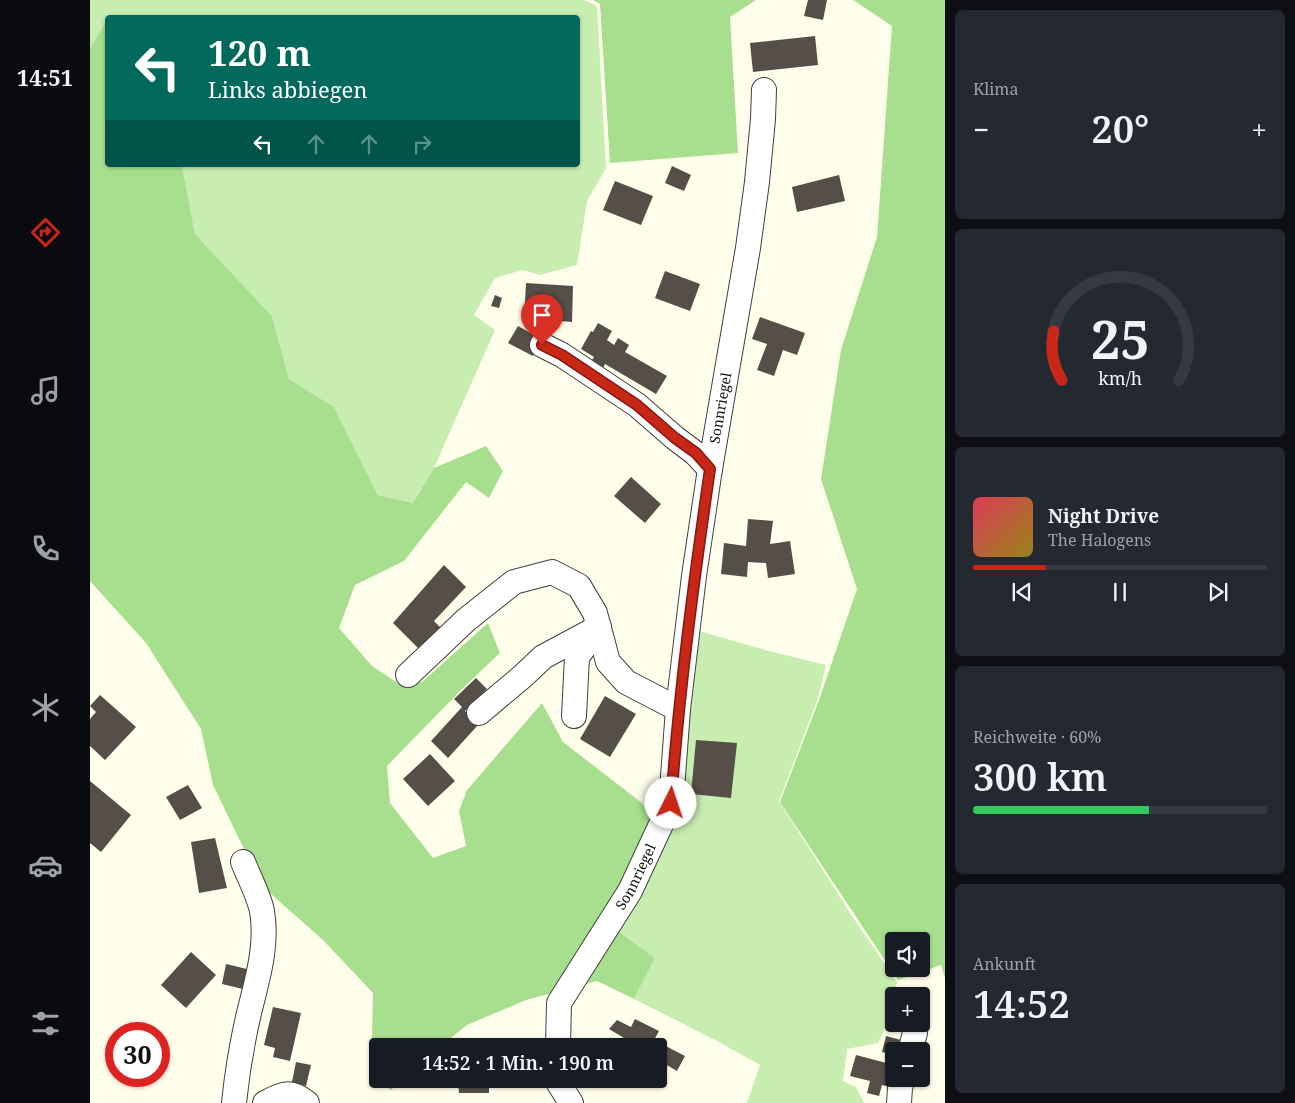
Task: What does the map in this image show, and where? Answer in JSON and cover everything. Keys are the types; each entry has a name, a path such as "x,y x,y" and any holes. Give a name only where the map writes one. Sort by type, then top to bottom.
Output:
{"street":[{"name":"Sonnriegel","path":"558,1038 558,1003 630,891 671,803 678,709 694,576 710,469 748,248 757,182 764,90"},
{"path":"542,345 562,355 637,405 675,438 696,453 710,469"},
{"path":"408,675 466,620 514,582 552,572 579,586 595,613 608,662 626,682 678,709"},
{"path":"479,713 543,657 599,627"},
{"path":"574,716 577,657 599,627"},
{"path":"234,1103 238,1068 259,972 263,936 262,910 243,862"},
{"path":"899,1103 900,1087"},
{"path":"562,1088 571,1103"},
{"path":"265,1103 281,1094 289,1093 307,1103"}],"green space":[{"path":"90,0 584,0 597,6 606,168 587,201 577,265 540,275 522,270 495,278 474,315 495,330 434,468 413,503 378,495 334,407 289,379 272,316 195,234 182,167 580,167 580,15 105,15 105,24 90,48"},
{"path":"593,0 756,0 730,17 738,153 610,163 600,4"},
{"path":"853,0 945,0 945,978 941,965 930,969 930,932 885,932 885,960 780,802 819,700 857,589 821,479 841,350 877,237 892,26"},
{"path":"105,24 105,167 182,167 195,234 272,316 289,379 334,407 378,495 413,503 434,468 486,446 503,471 489,498 466,482 404,561 355,585 339,628 372,666 399,684 422,682 488,623 500,653 387,766 390,803 433,858 466,846 459,811 467,790 542,703 563,742 642,803 655,828 599,917 655,958 634,999 597,981 526,1000 467,1025 451,1038 372,1038 373,993 323,940 262,886 213,785 201,729 146,643 90,581 90,48"},
{"path":"692,629 826,665 818,698 779,801 885,964 885,977 894,977 897,982 896,987 885,987 885,1028 878,1043 847,1049 843,1081 856,1087 864,1103 747,1103 760,1065 634,999 655,958 610,925 668,828"},
{"path":"896,977 907,977 898,980"}],"building":[{"path":"808,0 827,0 823,20 804,16"},
{"path":"815,36 818,65 753,72 750,43"},
{"path":"672,166 691,175 684,191 665,183"},
{"path":"839,175 845,201 797,212 792,187"},
{"path":"615,181 653,196 641,225 603,210"},
{"path":"665,271 700,284 690,311 655,298"},
{"path":"526,283 573,286 572,322 535,319 536,304 525,303"},
{"path":"495,295 502,298 499,308 491,306"},
{"path":"760,317 805,333 797,355 783,350 774,376 757,370 767,344 752,339"},
{"path":"598,323 612,331 607,340 614,345 618,338 629,345 625,352 667,376 656,394 605,364 602,370 590,363 594,357 581,349"},
{"path":"518,326 542,339 533,356 508,343"},
{"path":"631,477 661,504 645,523 614,496"},
{"path":"748,519 773,521 770,544 790,541 795,574 768,578 766,563 748,562 747,577 721,574 724,543 746,546"},
{"path":"444,565 466,587 434,621 444,631 424,654 393,623"},
{"path":"476,678 487,689 465,711 478,725 448,758 431,741 462,707 454,699"},
{"path":"100,695 136,727 105,760 90,746 90,719 96,712 90,706"},
{"path":"605,696 636,714 610,757 580,739"},
{"path":"696,740 737,743 731,798 691,794"},
{"path":"430,754 455,781 428,806 403,779"},
{"path":"90,781 131,815 101,852 90,843"},
{"path":"188,785 202,808 180,820 166,797"},
{"path":"215,838 227,888 199,893 191,842"},
{"path":"191,952 216,975 186,1008 161,985"},
{"path":"226,964 251,970 247,990 222,984"},
{"path":"273,1007 301,1013 290,1061 273,1057 275,1048 264,1045"},
{"path":"635,1019 659,1031 655,1038 624,1038 609,1029 617,1020 631,1027"},
{"path":"886,1036 905,1041 885,1042 885,1053 882,1052"},
{"path":"667,1047 685,1056 677,1071 667,1065"},
{"path":"856,1055 885,1063 885,1086 882,1085 879,1096 867,1093 870,1081 850,1076"},
{"path":"296,1062 311,1065 306,1086 292,1082"},
{"path":"459,1088 489,1088 489,1093 459,1093"}],"route":[{"path":"542,345 562,355 637,405 675,438 696,453 710,469 694,576 678,709 671,803"}]}
